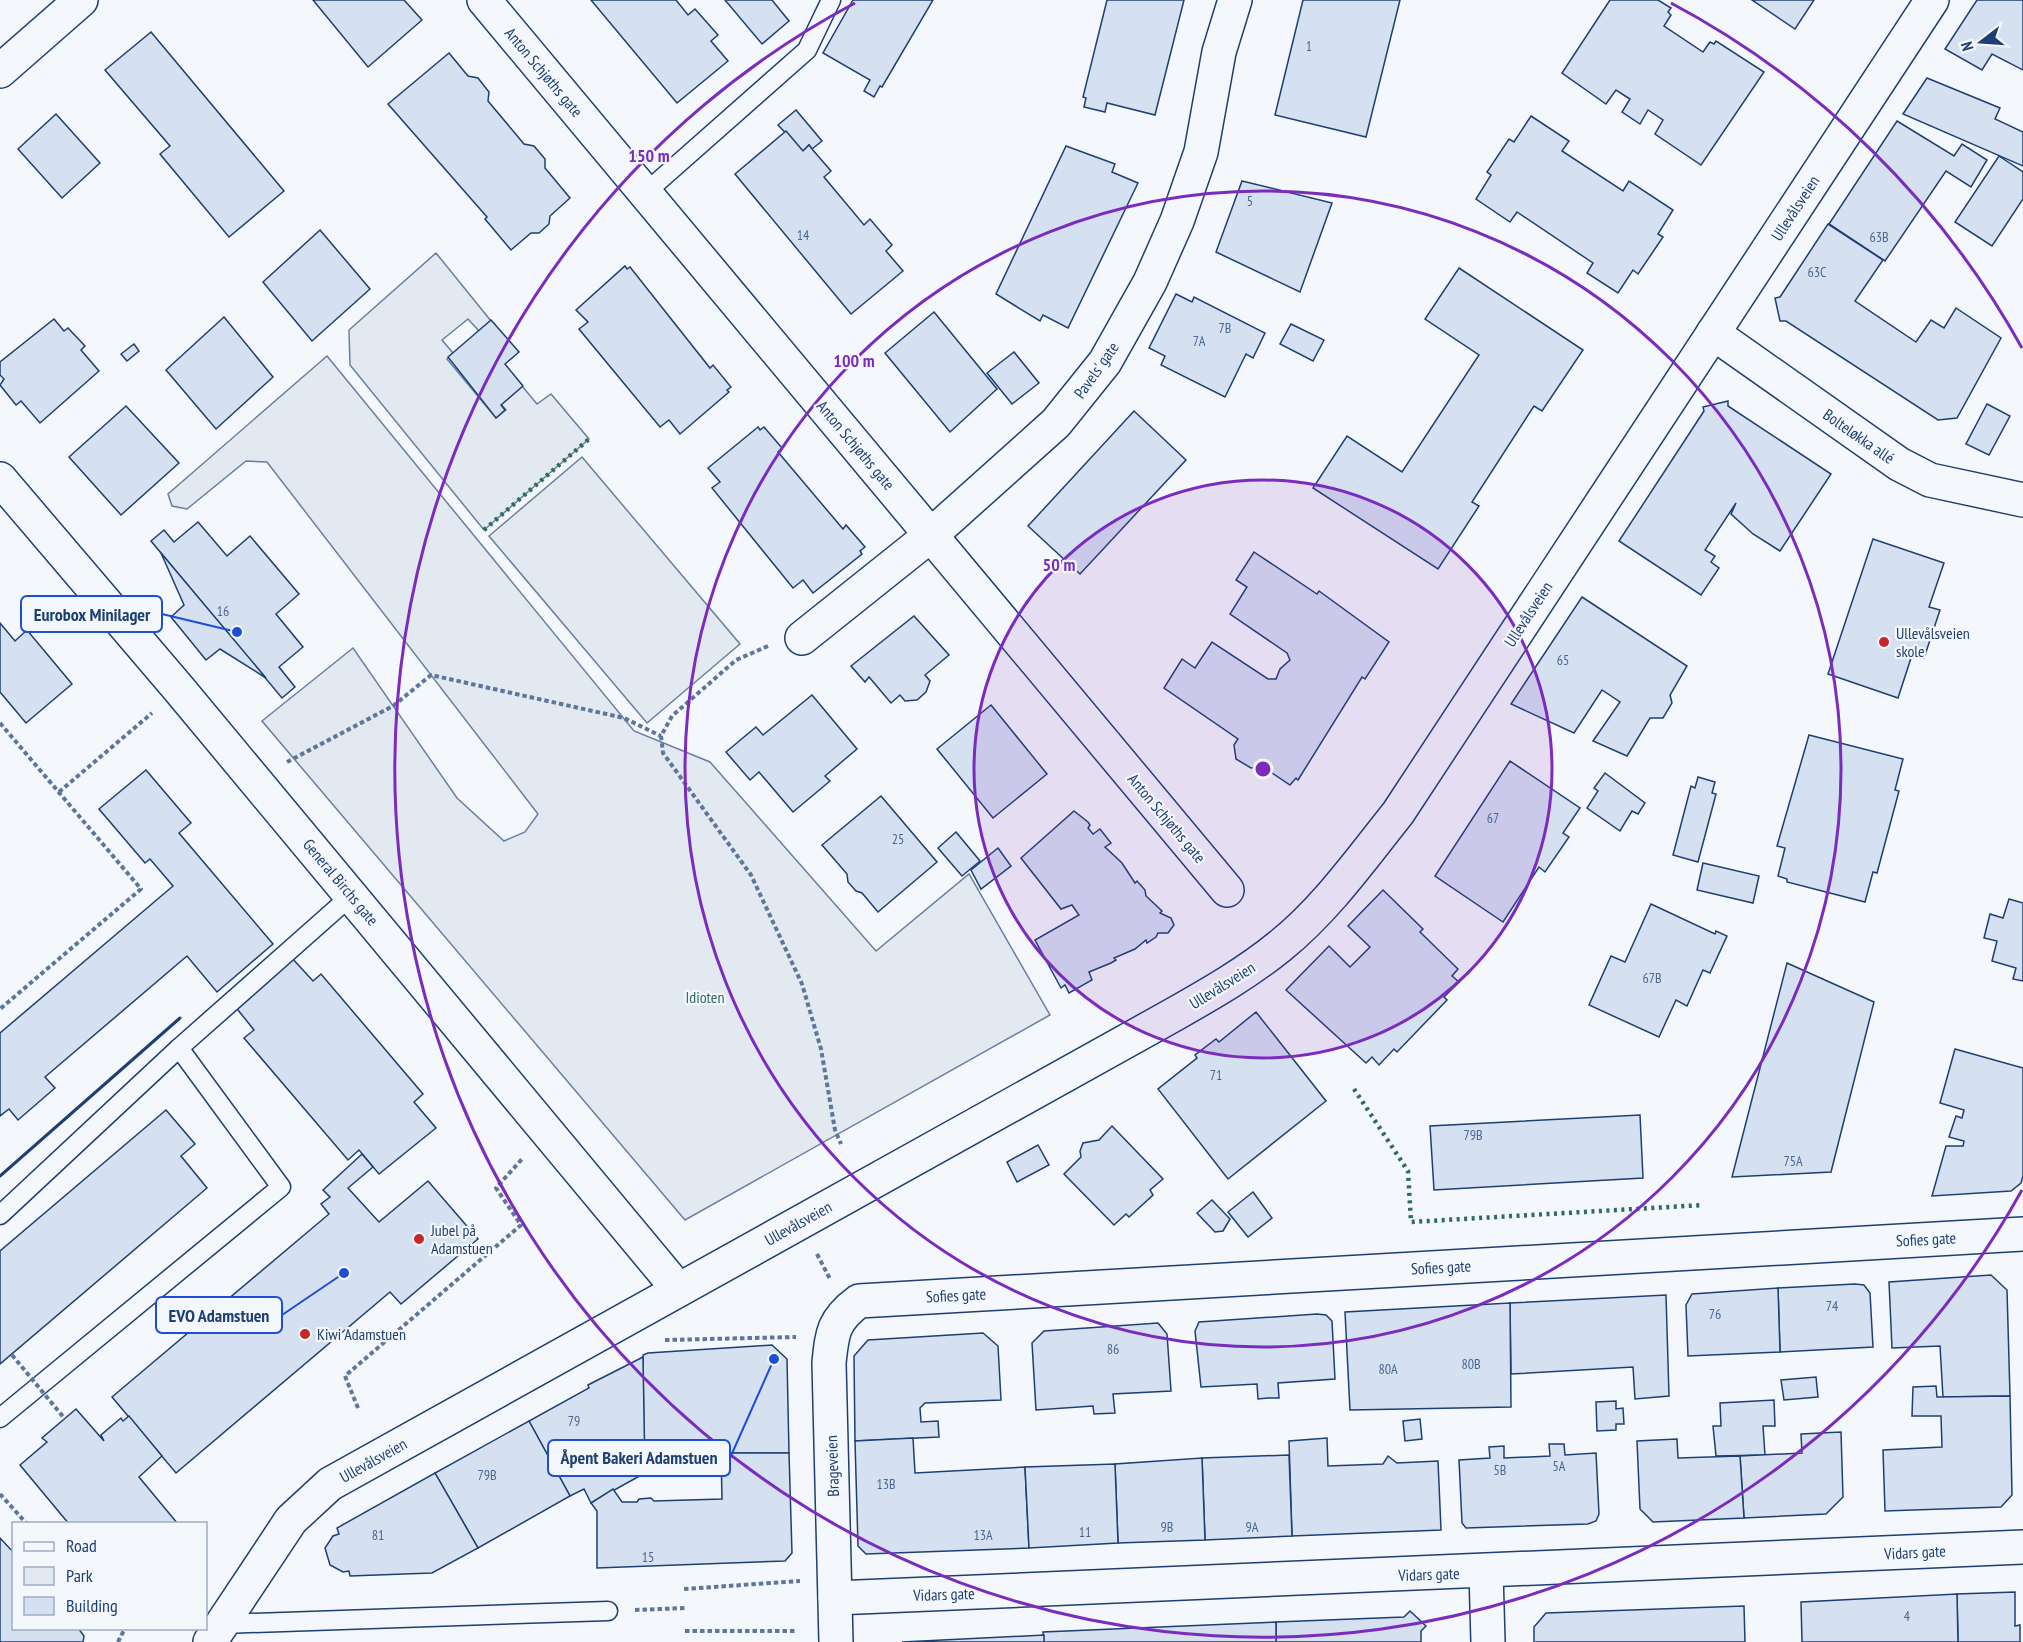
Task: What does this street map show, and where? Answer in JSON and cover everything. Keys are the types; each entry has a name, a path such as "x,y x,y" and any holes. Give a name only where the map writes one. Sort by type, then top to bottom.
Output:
{"street":[{"path":"0,71 81,0"},
{"name":"Anton Schjøths gate","path":"484,0 1227,890"},
{"name":"Pavels' gate","path":"802,638 931,535 1056,423 1111,352 1150,282 1177,221 1201,152 1219,52 1236,0"},
{"name":"Ullevålsveien","path":"216,1633 291,1520 330,1484 1228,984 1281,945 1342,882 1398,813 1932,0"},
{"name":"Bolteløkka allé","path":"1713,333 1899,464 1930,480 2023,500"},
{"name":"General Birchs gate","path":"0,479 179,689 678,1289"},
{"name":"Sofies gate","path":"853,1306 2023,1233"},
{"name":"Brageveien","path":"836,1642 829,1363 832,1331 853,1306"},
{"name":"Vidars gate","path":"836,1598 1486,1572 2023,1547"},
{"path":"1486,1572 1488,1642"}],"lane":[{"path":"644,194 807,50 831,0"},
{"path":"0,1215 179,1048 352,896"},
{"path":"0,1418 281,1187 179,1048"},
{"path":"216,1633 608,1611"}],"path":[{"path":"802,638 780,640 736,660 672,716 661,736 663,753 751,874 802,984 821,1049 835,1130 841,1144"},
{"path":"287,762 393,706 431,675 624,718 661,736"},
{"path":"59,792 179,689"},
{"path":"0,723 141,889 0,1009"},
{"path":"358,1408 345,1376 521,1225 496,1188 522,1159"},
{"path":"800,1221 853,1306"},
{"path":"662,1340 792,1336 802,1339"},
{"path":"12,1355 65,1419"},
{"path":"0,1494 25,1522"},
{"path":"684,1589 802,1581 836,1598"},
{"path":"608,1611 686,1608"},
{"path":"685,1631 795,1631"}],"green space":[{"path":"436,253 491,321 479,331 468,319 442,340 453,353 447,359 496,418 506,410 501,404 522,386 537,404 551,394 589,439 484,530 350,365 349,330"},
{"name":"Idioten","path":"327,356 634,731 710,762 876,951 969,874 1050,1015 685,1220 262,721 353,648 457,798 504,841 525,832 538,814 267,462 246,461 187,509 172,506 168,494"},
{"path":"582,457 740,644 647,723 489,536"}],"building":[{"path":"313,0 404,0 422,20 368,67"},
{"path":"591,0 676,0 688,15 695,9 718,35 711,41 728,61 677,103"},
{"path":"725,0 772,0 789,21 762,44"},
{"path":"853,0 933,0 874,97 864,91 870,80 823,53"},
{"path":"1107,0 1184,0 1155,115 1107,103 1105,112 1084,107 1086,98 1083,97"},
{"path":"1303,0 1400,0 1366,137 1275,115"},
{"path":"1610,0 1658,0 1671,8 1668,12 1671,15 1664,26 1703,52 1710,42 1714,44 1716,41 1764,72 1701,165 1655,134 1663,120 1648,110 1640,124 1622,112 1630,99 1616,90 1606,104 1562,73"},
{"path":"1752,0 1814,0 1795,29"},
{"path":"1977,0 2023,0 2023,70 1992,54 1982,70 1945,49"},
{"path":"151,32 284,191 229,237 160,154 170,146 105,70"},
{"path":"449,53 468,76 478,78 489,92 488,101 524,144 534,146 545,159 545,168 570,198 550,216 549,224 539,233 531,233 511,250 485,219 487,217 388,104"},
{"path":"1927,78 2000,108 1995,119 2023,132 2023,166 1903,114"},
{"path":"796,110 822,141 812,149 809,145 803,151 778,125"},
{"path":"56,114 100,163 62,198 18,149"},
{"path":"1531,116 1569,141 1562,151 1623,191 1629,181 1673,210 1658,234 1663,237 1638,274 1633,270 1618,293 1587,273 1593,263 1517,212 1510,222 1476,199 1491,175 1487,172 1509,139 1514,142"},
{"path":"1897,121 1954,156 1962,144 1987,160 1971,187 1946,171 1885,261 1829,224"},
{"path":"786,131 803,151 809,145 831,171 824,177 864,225 870,219 892,245 886,251 903,271 851,314 735,174"},
{"path":"1066,146 1115,164 1112,172 1138,183 1068,328 1043,315 1040,321 996,294"},
{"path":"1999,156 2023,172 2023,199 1992,246 1955,222"},
{"path":"1242,181 1332,203 1300,292 1216,252"},
{"path":"1828,224 1883,260 1855,301 1916,342 1931,320 1944,328 1956,308 2001,338 1957,418 1938,420 1786,321 1780,321 1775,298 1780,297"},
{"path":"320,230 370,289 312,341 263,282"},
{"path":"625,266 627,269 630,267 710,368 713,365 731,387 727,390 729,392 680,434 669,420 660,427 579,329 588,322 576,310"},
{"path":"1459,268 1583,350 1542,411 1534,406 1472,502 1479,506 1438,569 1313,488 1347,436 1402,472 1479,355 1425,319"},
{"path":"1176,294 1192,302 1194,297 1265,333 1253,358 1246,354 1225,397 1161,365 1165,356 1149,348"},
{"path":"934,312 997,389 950,432 885,353"},
{"path":"224,317 273,377 216,429 166,370"},
{"path":"54,319 64,331 68,328 85,346 81,350 99,371 40,423 21,401 16,405 0,385 4,379 0,375 0,362"},
{"path":"491,320 519,352 505,364 523,386 501,405 505,410 496,418 448,357"},
{"path":"1291,324 1324,340 1313,361 1280,344"},
{"path":"134,344 139,351 127,361 121,354"},
{"path":"1014,352 1039,383 1012,404 987,373"},
{"path":"1728,401 1728,406 1831,474 1780,551 1753,534 1731,514 1736,503 1705,550 1715,556 1711,562 1719,568 1701,595 1619,541 1704,411 1703,407"},
{"path":"1987,404 2010,416 1989,455 1966,444"},
{"path":"126,406 179,463 121,515 69,457"},
{"path":"1134,411 1186,460 1080,574 1028,526"},
{"path":"758,427 760,430 764,427 782,448 778,452 843,529 846,525 865,547 860,551 862,554 813,593 803,580 793,588 712,488 720,482 708,468"},
{"path":"198,522 227,556 250,536 299,594 276,614 303,647 279,667 295,687 282,698 151,541 164,530 174,542"},
{"path":"1873,539 1944,563 1929,607 1940,610 1924,658 1912,655 1898,698 1828,674"},
{"path":"1254,552 1317,594 1319,591 1389,642 1365,679 1362,677 1298,780 1296,778 1290,785 1263,767 1251,768 1236,759 1234,745 1238,739 1164,688 1182,659 1195,668 1212,642 1268,679 1276,679 1280,669 1290,660 1287,653 1230,614 1247,587 1236,580"},
{"path":"161,553 266,678 220,649 206,660 171,617 184,605"},
{"path":"1582,597 1687,666 1670,695 1672,703 1663,718 1650,718 1627,756 1593,741 1620,702 1602,690 1574,733 1511,704"},
{"path":"914,616 949,655 925,675 930,681 926,692 917,700 905,701 900,695 891,703 869,677 865,682 851,666"},
{"path":"0,623 15,641 27,630 72,684 26,723 0,692"},
{"path":"812,695 857,749 825,776 830,781 793,812 759,772 750,780 726,752 756,727 763,735"},
{"path":"991,705 1047,774 993,818 937,749"},
{"path":"1809,735 1903,759 1895,790 1899,791 1877,873 1873,872 1865,902 1787,882 1787,879 1778,876 1785,848 1777,846"},
{"path":"1510,761 1580,808 1563,833 1569,837 1545,872 1539,867 1503,922 1435,876"},
{"path":"146,770 191,823 179,833 273,944 217,992 187,956 45,1077 55,1088 18,1120 9,1109 0,1116 0,1033 173,886 150,859 145,863 99,809"},
{"path":"1605,773 1645,803 1638,814 1632,811 1620,831 1587,808 1598,791 1594,788"},
{"path":"1698,777 1715,782 1712,793 1716,794 1698,862 1673,855 1691,786 1695,788"},
{"path":"881,796 937,862 878,912 862,893 856,891 848,882 847,874 822,845"},
{"path":"1074,811 1088,822 1090,825 1088,828 1093,834 1100,829 1111,843 1105,847 1122,863 1135,883 1137,881 1145,890 1146,896 1162,911 1160,913 1171,918 1174,925 1168,933 1158,933 1147,943 1146,940 1135,949 1114,958 1116,960 1111,963 1089,972 1092,980 1069,993 1065,985 1061,988 1035,940 1079,915 1072,905 1061,909 1021,858"},
{"path":"956,832 980,861 962,876 938,848"},
{"path":"998,848 1011,866 981,889 971,870"},
{"path":"1703,863 1759,876 1753,903 1697,890"},
{"path":"1383,890 1423,929 1420,932 1458,969 1452,976 1459,982 1444,997 1447,1000 1397,1052 1394,1049 1379,1065 1372,1057 1366,1063 1286,990 1329,946 1350,967 1370,947 1348,926"},
{"path":"2009,899 2023,903 2023,981 2013,979 2016,968 1992,961 1997,941 1984,938 1990,914 2003,918"},
{"path":"1651,904 1715,934 1716,931 1727,936 1710,973 1703,970 1687,1006 1676,1000 1659,1037 1589,1005 1611,956 1625,962"},
{"path":"291,957 313,981 321,974 423,1094 414,1102 436,1128 379,1174 359,1150 348,1160 244,1038 254,1030 234,1005"},
{"path":"1787,963 1874,1002 1831,1172 1732,1177"},
{"path":"1256,1012 1326,1101 1228,1179 1158,1089 1197,1058 1195,1055 1216,1039 1219,1042"},
{"path":"1955,1049 2023,1068 2023,1176 2021,1183 2011,1191 1932,1196 1946,1146 1963,1146 1964,1141 1949,1137 1956,1116 1962,1118 1964,1110 1940,1103"},
{"path":"166,1110 195,1144 181,1156 207,1188 0,1364 0,1251"},
{"path":"1640,1115 1643,1178 1434,1190 1430,1126"},
{"path":"1112,1126 1163,1179 1150,1190 1153,1195 1129,1217 1126,1214 1114,1225 1064,1174 1081,1157 1080,1151 1083,1143 1099,1140"},
{"path":"1038,1145 1049,1165 1017,1182 1007,1162"},
{"path":"362,1154 373,1167 348,1188 379,1222 428,1181 478,1239 401,1304 390,1292 176,1473 112,1397 329,1214 321,1204 330,1197 323,1190"},
{"path":"1253,1192 1272,1218 1248,1237 1228,1212"},
{"path":"1212,1200 1230,1219 1223,1231 1215,1232 1197,1213"},
{"path":"1991,1275 2007,1290 2010,1396 1943,1397 1940,1346 1892,1348 1889,1282"},
{"path":"1864,1285 1870,1293 1873,1347 1780,1352 1778,1288"},
{"path":"1778,1288 1780,1352 1688,1356 1686,1305 1692,1294"},
{"path":"1666,1295 1669,1396 1635,1399 1633,1367 1511,1374 1510,1303"},
{"path":"1510,1303 1511,1407 1350,1410 1345,1312"},
{"path":"1326,1315 1332,1321 1335,1379 1278,1383 1279,1398 1258,1399 1257,1384 1201,1387 1195,1331 1199,1322"},
{"path":"1158,1323 1167,1334 1171,1391 1113,1394 1115,1413 1094,1414 1093,1406 1036,1410 1032,1343 1044,1331"},
{"path":"983,1333 998,1346 1001,1400 925,1403 920,1408 921,1422 938,1421 939,1437 855,1441 854,1356 868,1340"},
{"path":"772,1345 787,1359 789,1453 721,1453 721,1456 644,1458 643,1355"},
{"path":"643,1357 645,1473 591,1503 584,1489 570,1496 529,1421 589,1388 588,1385"},
{"path":"1816,1377 1818,1397 1784,1400 1781,1380"},
{"path":"1936,1386 1937,1397 2010,1396 2012,1495 2001,1507 1885,1511 1883,1450 1942,1447 1941,1416 1912,1416 1913,1387"},
{"path":"1774,1400 1775,1426 1763,1426 1765,1455 1716,1456 1713,1426 1721,1426 1720,1403"},
{"path":"1616,1401 1616,1409 1623,1408 1624,1424 1616,1424 1616,1430 1597,1431 1596,1402"},
{"path":"76,1409 104,1441 101,1435 121,1418 123,1421 129,1416 162,1456 139,1477 176,1522 67,1522 20,1465 47,1442 42,1438"},
{"path":"1420,1419 1422,1439 1405,1441 1403,1421"},
{"path":"529,1421 570,1496 478,1548 435,1473"},
{"path":"1841,1432 1843,1497 1826,1514 1744,1518 1740,1456 1802,1453 1801,1434"},
{"path":"913,1438 915,1473 1025,1467 1029,1548 866,1554 858,1546 855,1441"},
{"path":"1327,1438 1328,1466 1383,1464 1388,1456 1397,1463 1438,1461 1441,1530 1292,1536 1289,1441"},
{"path":"1677,1439 1678,1458 1740,1456 1744,1518 1653,1522 1640,1509 1637,1441"},
{"path":"1549,1444 1564,1444 1565,1455 1596,1453 1599,1514 1596,1521 1588,1524 1466,1528 1462,1523 1459,1460 1490,1458 1489,1447 1504,1446 1504,1458 1550,1456"},
{"path":"721,1453 789,1453 792,1553 785,1561 597,1568 597,1511 591,1503 613,1489 622,1502 637,1502 639,1499 651,1498 654,1501 722,1499"},
{"path":"1289,1455 1292,1536 1205,1540 1202,1458"},
{"path":"1202,1458 1205,1540 1118,1543 1115,1464"},
{"path":"1115,1464 1118,1543 1029,1548 1025,1467"},
{"path":"435,1473 478,1548 432,1573 350,1576 349,1571 343,1572 330,1565 325,1548 333,1536 339,1534 337,1528"},
{"path":"0,1538 12,1551 12,1630 80,1630 84,1636 83,1642 0,1642"},
{"path":"2015,1592 2015,1626 2020,1625 2020,1642 1958,1642 1957,1594"},
{"path":"1957,1594 1958,1642 1802,1642 1801,1602"},
{"path":"1744,1606 1745,1642 1534,1642 1534,1627 1546,1613"},
{"path":"1410,1611 1426,1626 1421,1631 1421,1642 1276,1642 1276,1622 1404,1617"},
{"path":"1276,1622 1276,1642 1044,1642 1043,1632"},
{"path":"1044,1635 1044,1642 902,1642"}],"hedge":[{"path":"484,530 589,439"},
{"path":"1354,1089 1408,1171 1411,1222 1703,1205"}],"wall":[{"path":"0,1176 180,1018"}],"place":[{"name":"Eurobox Minilager","path":"237,632"},
{"name":"Ullevålsveien skole","path":"1884,642"},
{"name":"Jubel på Adamstuen","path":"419,1239"},
{"name":"EVO Adamstuen","path":"344,1273"},
{"name":"Kiwi Adamstuen","path":"305,1334"},
{"name":"Åpent Bakeri Adamstuen","path":"774,1359"}]}
